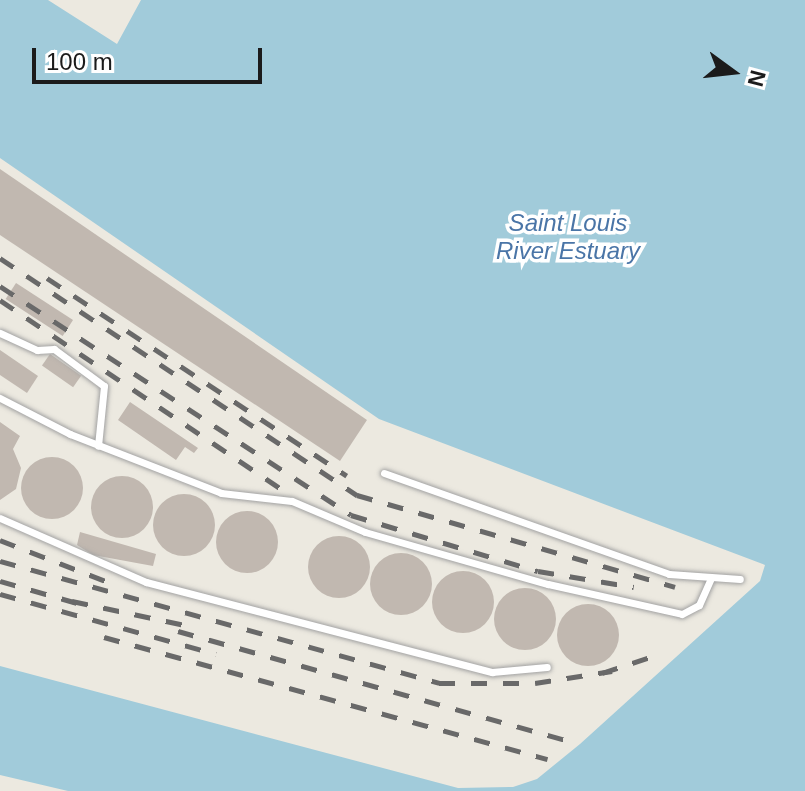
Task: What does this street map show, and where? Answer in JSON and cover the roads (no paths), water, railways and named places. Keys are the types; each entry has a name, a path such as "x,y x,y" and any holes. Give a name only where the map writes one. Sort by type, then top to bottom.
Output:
{"lane":[{"path":"0,333 37,350 54,349 104,386 98,446"},
{"path":"0,398 98,446 221,493 292,501 365,532 678,614 699,605 711,578"},
{"path":"384,473 659,571 740,579"},
{"path":"0,518 146,582 492,672 547,667"}],"water":[{"name":"Saint Louis River Estuary","path":"0,0 48,0 117,44 141,0 805,0 805,791 68,791 0,775 0,666 458,788 513,787 537,779 580,744 760,581 765,565 379,419 0,158"}],"railway":[{"path":"0,258 357,495 675,587"},
{"path":"47,278 347,476"},
{"path":"0,286 351,515 538,571 634,587"},
{"path":"0,300 283,490"},
{"path":"0,540 116,585"},
{"path":"0,561 439,683 535,683 612,671"},
{"path":"0,581 81,604"},
{"path":"0,594 216,654"},
{"path":"72,601 194,627"},
{"path":"178,631 567,740"},
{"path":"104,637 548,759"},
{"path":"602,673 659,654"}]}
